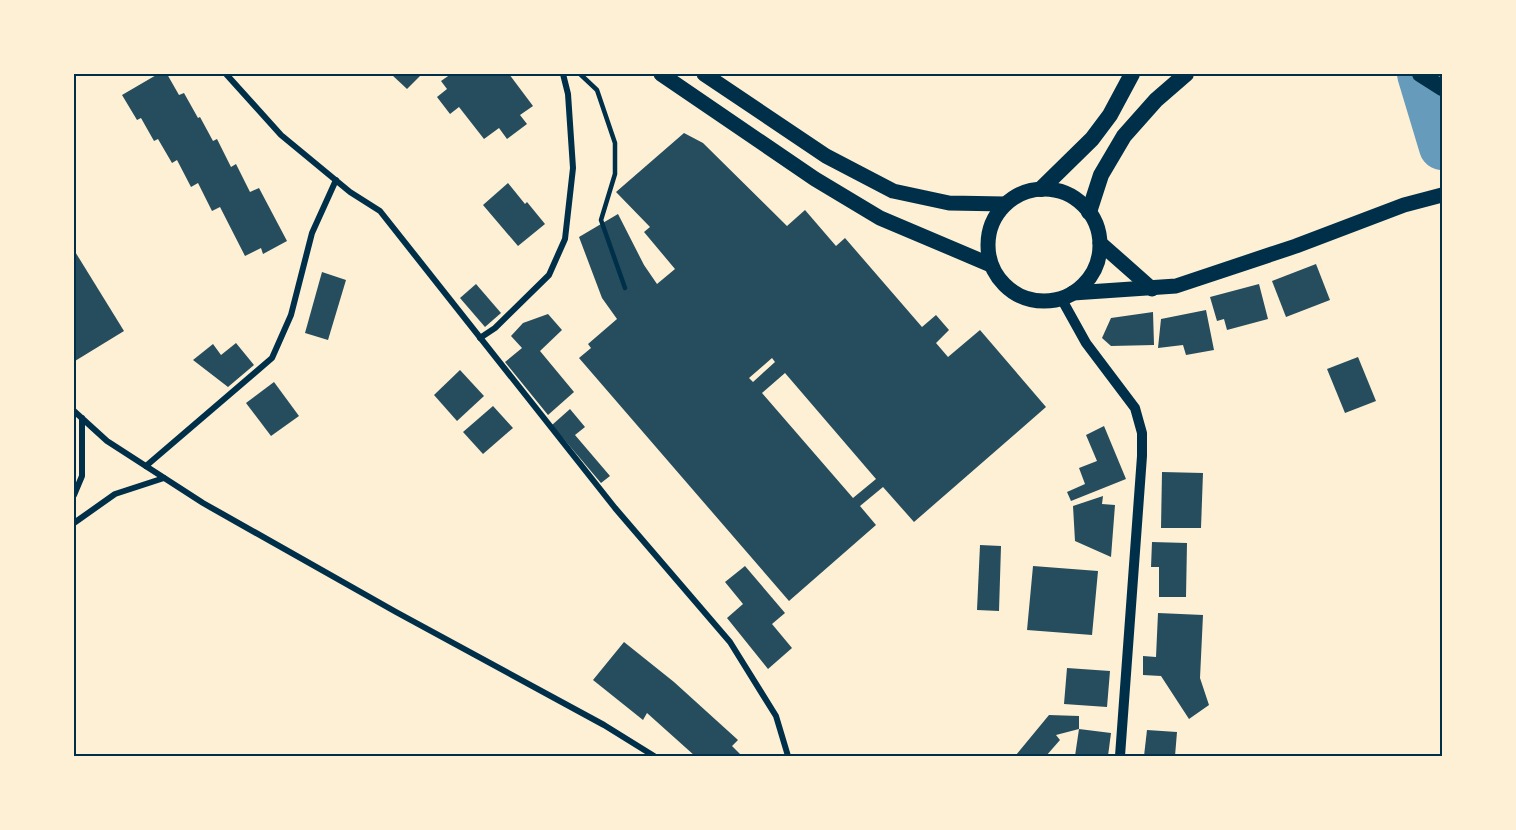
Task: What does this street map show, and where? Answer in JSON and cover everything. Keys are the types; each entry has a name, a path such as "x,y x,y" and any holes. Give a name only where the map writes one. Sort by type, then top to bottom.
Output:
{"highway":[{"path":"1041,189 1092,139 1110,115 1132,74"},
{"path":"1089,212 1101,175 1124,136 1156,100 1185,74"},
{"path":"1420,74 1443,88"}],"main road":[{"path":"661,74 815,179 880,218 991,265"},
{"path":"704,74 826,156 893,191 949,203 1005,204"},
{"path":"1067,295 1084,284 1093,272 1100,243 1097,227 1089,212 1076,199 1060,191 1041,189 1016,196 1005,204 995,217 989,232 988,249 991,265 1007,288 1019,296 1047,301 1067,295 1176,286 1296,246 1404,206 1443,195"},
{"path":"1100,243 1152,289"}],"street":[{"path":"226,74 281,135 350,192 380,211 615,508 730,642 776,716 789,756"},
{"path":"480,338 495,328 549,275 565,239 573,168 568,94 563,74"},
{"path":"146,466 272,358 291,315 312,233 336,180"},
{"path":"1067,295 1086,343 1135,408 1142,433 1120,756"},
{"path":"74,411 107,441 203,503 396,612 604,725 654,756"},
{"path":"74,495 82,476 82,418"},
{"path":"74,523 115,494 164,478"}],"lane":[{"path":"580,74 597,90 615,143 615,174 601,220 625,288"}],"building":[{"path":"158,74 167,74 179,95 184,93 213,141 217,139 231,167 236,164 250,192 259,188 287,241 263,254 261,248 245,256 220,207 212,211 198,183 191,187 177,160 172,163 158,139 154,141 141,118 137,120 122,95"},
{"path":"391,74 422,74 407,89"},
{"path":"451,74 509,74 533,106 520,115 527,124 507,139 499,128 484,139 459,107 450,114 437,97 447,89 441,81"},
{"path":"684,133 703,143 787,226 805,210 836,246 845,238 922,327 936,315 949,330 936,343 948,357 980,330 1046,407 914,522 883,487 860,506 876,525 789,601 579,358 591,348 588,344 617,319 602,298 579,237 618,214 644,265 657,284 675,269 644,232 650,227 616,192","holes":["772,358 775,362 753,382 749,378","785,373 876,479 853,498 762,393"]},
{"path":"508,183 545,224 518,246 483,205"},
{"path":"74,250 124,331 75,361 74,359"},
{"path":"1316,264 1330,300 1286,317 1272,281"},
{"path":"322,272 346,280 328,340 305,333"},
{"path":"476,284 501,313 485,327 460,298"},
{"path":"1259,284 1268,319 1227,330 1224,319 1217,321 1210,297"},
{"path":"1206,310 1214,350 1186,355 1183,345 1158,348 1161,319"},
{"path":"1153,312 1154,345 1111,346 1102,338 1111,318"},
{"path":"548,314 562,330 540,351 574,392 548,415 505,362 522,348 511,336 523,323"},
{"path":"236,343 254,365 228,387 193,360 213,344 221,355"},
{"path":"1358,357 1376,401 1345,413 1327,369"},
{"path":"460,370 484,396 457,421 434,395"},
{"path":"274,382 299,416 271,436 246,403"},
{"path":"493,406 513,428 483,454 463,432"},
{"path":"570,409 585,427 575,435 610,476 601,483 552,425"},
{"path":"1104,426 1126,479 1071,501 1067,492 1085,484 1079,468 1097,461 1086,435"},
{"path":"1162,472 1203,473 1201,528 1161,528"},
{"path":"1103,496 1102,504 1115,505 1111,557 1075,541 1073,506"},
{"path":"1152,542 1187,543 1186,597 1159,597 1159,567 1151,567"},
{"path":"980,545 1001,546 999,611 977,610"},
{"path":"745,566 785,613 772,624 792,648 768,669 727,618 743,604 725,582"},
{"path":"1033,566 1098,571 1092,635 1027,630"},
{"path":"1158,613 1203,615 1200,678 1209,705 1189,719 1161,676 1143,675 1143,656 1156,657"},
{"path":"624,642 674,682 738,740 732,746 740,754 738,756 695,756 647,713 643,720 593,680"},
{"path":"1067,668 1110,671 1107,707 1064,704"},
{"path":"1049,715 1079,716 1079,729 1056,735 1060,740 1046,756 1016,755"},
{"path":"1079,729 1111,733 1108,756 1075,756"},
{"path":"1147,730 1177,732 1175,756 1144,756"}],"waterway":[{"path":"1420,74 1442,147"}]}
